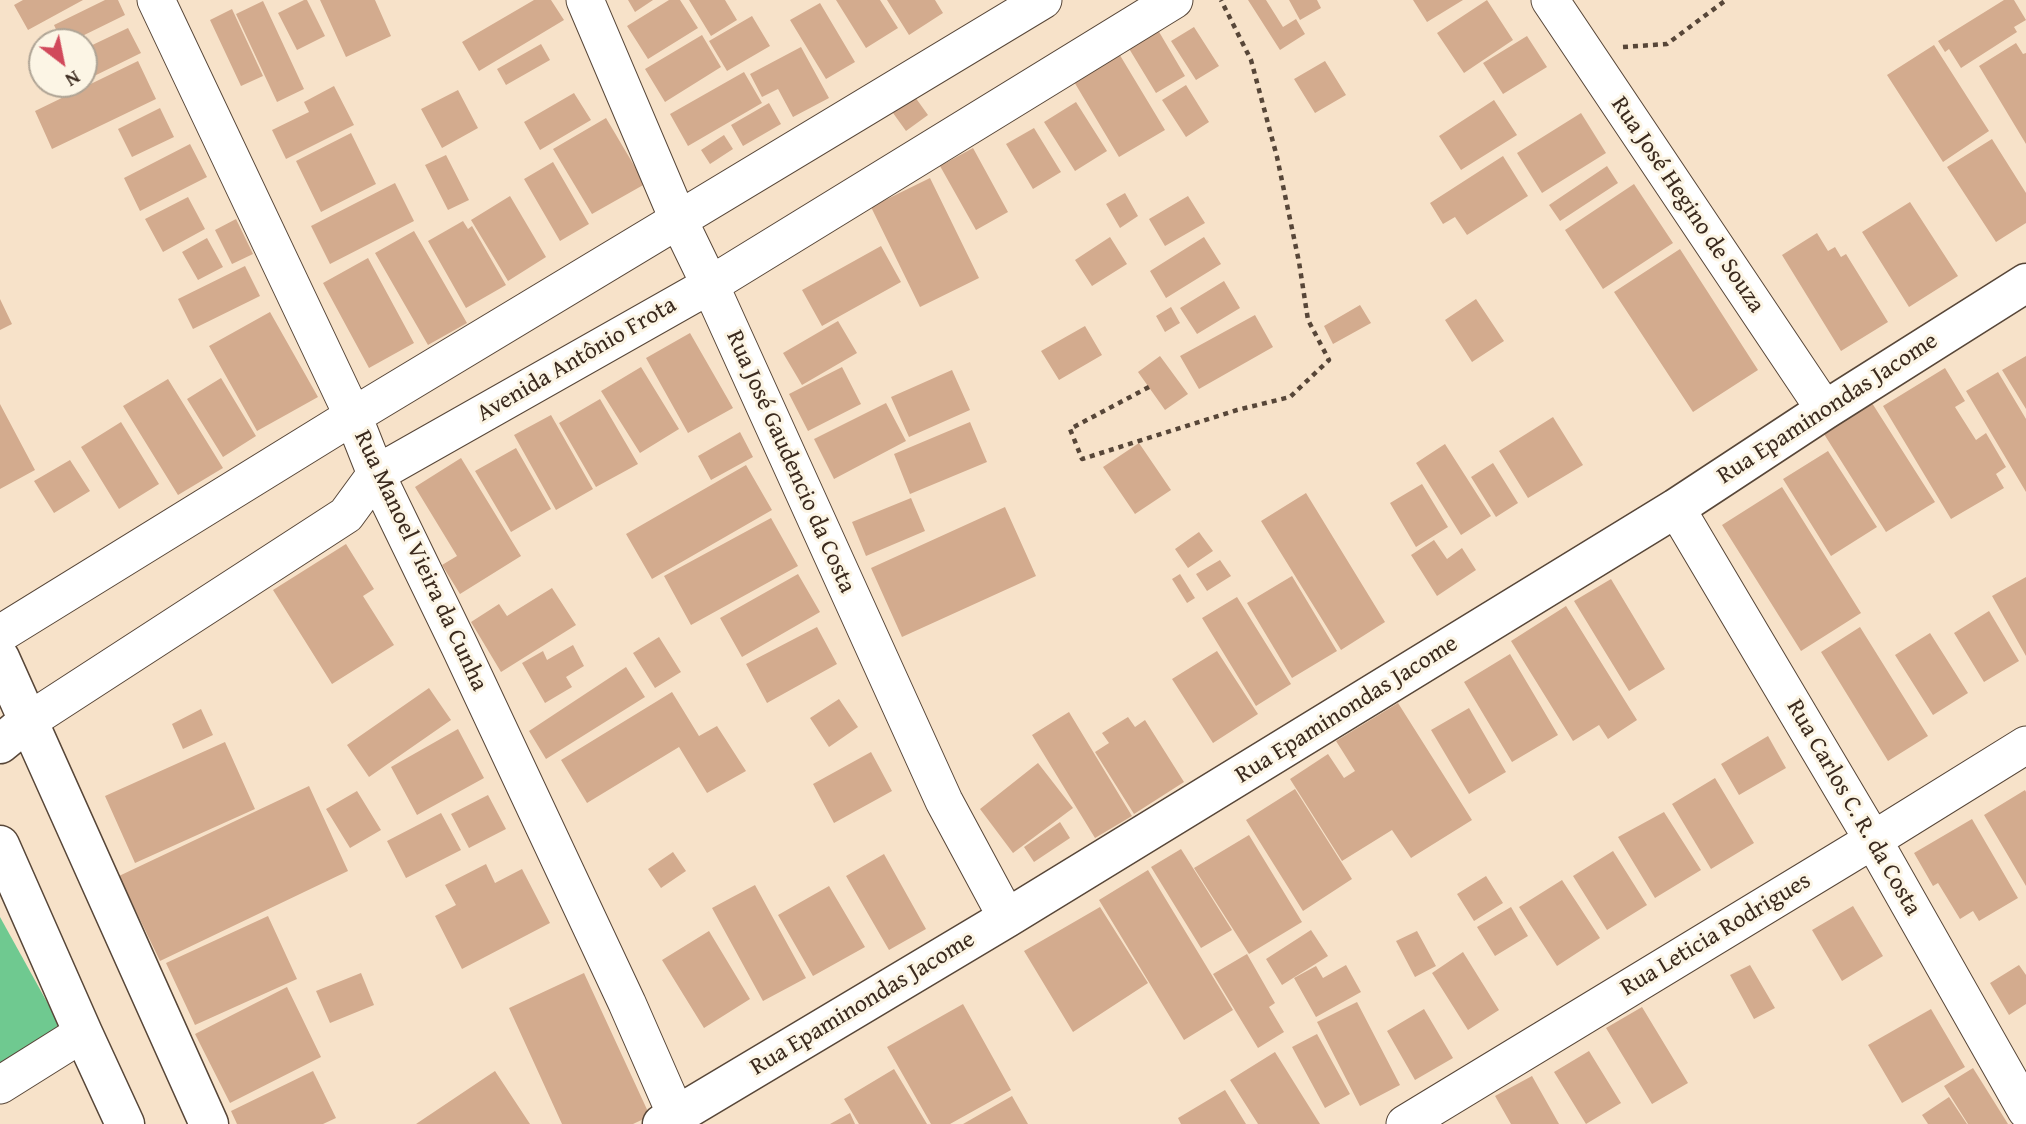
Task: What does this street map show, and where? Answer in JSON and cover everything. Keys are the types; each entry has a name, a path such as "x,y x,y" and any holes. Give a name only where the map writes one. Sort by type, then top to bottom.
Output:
{"main road":[{"name":"Rua Epaminondas Jacome","path":"673,1121 1676,508 1825,410 2026,284"},
{"path":"0,658 14,733 209,1124"},
{"path":"0,845 125,1124"}],"street":[{"name":"Rua José Gaudencio da Costa","path":"585,0 679,222 944,802 1007,918"},
{"path":"0,634 354,416 1043,0"},
{"name":"Avenida Antônio Frota","path":"14,733 346,514 376,474 710,285 1174,0"},
{"name":"Rua José Hegino de Souza","path":"1550,0 1825,410"},
{"name":"Rua Manoel Vieira da Cunha","path":"168,4 354,416 376,474 460,646 627,1003 673,1121"},
{"name":"Rua Carlos C. R. da Costa","path":"1676,508 1873,840 2026,1110"},
{"name":"Rua Leticia Rodrigues","path":"1405,1124 2026,745"},
{"path":"0,1085 83,1033"}],"path":[{"path":"1149,387 1070,429 1082,459 1237,410 1290,397 1329,360 1308,320 1277,157 1251,60 1221,0"},
{"path":"1620,47 1667,44 1726,0"}],"green space":[{"path":"0,917 63,1031 0,1066"}],"building":[{"path":"23,0 83,0 28,30 14,5"},
{"path":"105,0 118,0 125,15 98,28 55,28 54,25"},
{"path":"307,0 325,36 297,50 278,13"},
{"path":"320,0 375,0 391,36 346,57"},
{"path":"534,0 551,0 564,20 479,71 462,42"},
{"path":"628,0 653,0 635,12"},
{"path":"669,0 680,0 698,28 648,59 627,26"},
{"path":"689,0 725,0 737,20 711,36"},
{"path":"836,0 880,0 898,28 866,48"},
{"path":"887,0 935,0 943,13 909,35"},
{"path":"1248,0 1266,0 1283,27 1296,19 1305,34 1280,50"},
{"path":"1289,0 1317,0 1321,8 1300,20"},
{"path":"1413,0 1463,0 1427,22"},
{"path":"1487,0 1513,40 1464,73 1437,33"},
{"path":"2004,0 2014,0 2026,20 2014,27 2017,32 1961,68 1949,49 1945,52 1938,41"},
{"path":"263,1 304,89 277,102 236,14"},
{"path":"820,3 855,62 826,79 790,20"},
{"path":"232,9 263,76 241,86 210,20"},
{"path":"752,16 770,46 727,71 709,41"},
{"path":"1155,25 1185,76 1156,93 1125,42"},
{"path":"1194,27 1219,66 1196,80 1171,41"},
{"path":"128,28 141,53 98,74 98,42"},
{"path":"702,35 721,67 665,102 645,69"},
{"path":"1527,36 1547,67 1503,94 1483,63"},
{"path":"2016,43 2023,54 2026,53 2026,144 1979,66"},
{"path":"541,44 550,60 506,85 497,69"},
{"path":"1934,45 1989,131 1943,162 1887,75"},
{"path":"801,47 829,98 793,117 778,89 762,97 750,74"},
{"path":"1118,52 1165,130 1119,157 1073,80"},
{"path":"138,61 156,99 52,149 35,111 62,98 98,98 98,80"},
{"path":"1325,61 1346,95 1315,113 1294,79"},
{"path":"744,72 762,103 688,146 670,114"},
{"path":"1186,85 1209,122 1186,137 1162,100"},
{"path":"334,86 354,125 286,159 272,130 309,112 304,102"},
{"path":"458,90 478,128 442,148 421,109"},
{"path":"574,93 591,120 540,150 524,122"},
{"path":"915,97 928,115 906,131 893,113"},
{"path":"1494,100 1517,135 1461,170 1439,136"},
{"path":"1076,102 1107,151 1075,171 1044,122"},
{"path":"769,103 781,124 743,146 731,125"},
{"path":"160,108 174,137 132,157 118,129"},
{"path":"1581,113 1606,153 1542,193 1517,153"},
{"path":"606,118 645,184 592,214 553,149"},
{"path":"1034,128 1061,172 1033,189 1006,144"},
{"path":"351,133 376,184 321,212 296,161"},
{"path":"724,135 733,149 710,164 701,150"},
{"path":"1992,139 2026,193 2026,223 1996,242 1947,167"},
{"path":"190,144 207,177 140,211 124,178"},
{"path":"973,148 1008,212 976,230 940,166"},
{"path":"446,155 469,200 448,210 425,165"},
{"path":"1503,156 1528,196 1467,235 1455,217 1443,224 1430,203"},
{"path":"553,162 589,224 560,241 524,179"},
{"path":"1607,166 1618,183 1560,221 1549,205"},
{"path":"930,178 979,278 920,307 871,207"},
{"path":"395,183 414,221 330,264 311,226"},
{"path":"1634,184 1673,243 1603,289 1565,230"},
{"path":"1125,193 1138,216 1120,228 1106,204"},
{"path":"510,196 546,257 508,281 471,220"},
{"path":"1188,196 1205,223 1165,246 1149,219"},
{"path":"188,197 205,229 163,252 145,219"},
{"path":"1910,202 1958,276 1909,307 1862,232"},
{"path":"236,219 253,254 232,264 215,230"},
{"path":"463,221 468,229 472,226 506,285 466,308 428,241"},
{"path":"414,231 467,323 428,345 375,253"},
{"path":"1817,233 1828,251 1835,247 1841,257 1846,254 1888,322 1841,351 1782,255"},
{"path":"1110,237 1127,264 1092,286 1075,260"},
{"path":"1204,237 1221,264 1166,298 1150,271"},
{"path":"207,238 223,267 198,280 182,252"},
{"path":"881,246 901,282 822,326 802,290"},
{"path":"1680,249 1758,370 1693,412 1614,292"},
{"path":"368,258 414,343 369,368 323,283"},
{"path":"245,266 260,296 193,329 178,299"},
{"path":"1224,281 1240,308 1197,334 1180,308"},
{"path":"0,299 12,324 0,330"},
{"path":"1476,299 1504,341 1472,362 1445,320"},
{"path":"1360,305 1371,323 1333,344 1324,326"},
{"path":"1171,307 1180,323 1165,332 1156,316"},
{"path":"270,312 318,397 257,431 209,346"},
{"path":"1255,315 1273,347 1199,389 1180,356"},
{"path":"838,321 857,353 802,385 783,353"},
{"path":"1085,326 1102,355 1059,380 1041,351"},
{"path":"690,333 733,408 688,433 646,358"},
{"path":"1160,356 1188,394 1165,410 1138,372"},
{"path":"2026,356 2026,409 2002,370"},
{"path":"641,367 679,429 640,453 601,391"},
{"path":"842,367 861,404 808,431 789,394"},
{"path":"1945,368 1965,401 1955,407 1976,440 1986,433 2006,467 1996,474 2004,488 1951,519 1883,406"},
{"path":"952,370 970,410 909,437 891,397"},
{"path":"1998,372 2026,419 2026,492 1966,391"},
{"path":"221,378 256,436 223,457 187,399"},
{"path":"168,379 223,468 178,495 123,406"},
{"path":"600,399 638,464 596,487 559,423"},
{"path":"886,403 906,441 834,479 814,439"},
{"path":"1872,403 1935,502 1886,532 1824,434"},
{"path":"0,404 35,470 0,489"},
{"path":"551,415 593,489 556,510 514,435"},
{"path":"1553,417 1583,465 1528,498 1499,451"},
{"path":"121,422 159,484 119,509 81,447"},
{"path":"970,422 987,462 910,494 894,454"},
{"path":"740,432 753,457 711,480 698,456"},
{"path":"1139,443 1171,490 1135,514 1103,467"},
{"path":"1445,444 1491,516 1461,535 1416,463"},
{"path":"516,448 551,509 511,532 475,471"},
{"path":"1828,451 1877,527 1831,556 1783,479"},
{"path":"461,458 521,556 460,594 442,565 457,556 415,487"},
{"path":"70,460 90,491 54,513 34,481"},
{"path":"1493,463 1518,503 1496,517 1471,477"},
{"path":"746,465 772,510 652,579 626,534"},
{"path":"1422,484 1448,527 1416,547 1390,503"},
{"path":"1782,487 1861,613 1801,651 1722,525"},
{"path":"1306,493 1385,622 1341,650 1261,521"},
{"path":"911,498 925,531 866,556 852,522"},
{"path":"1005,507 1036,576 902,637 871,568"},
{"path":"771,518 798,566 691,625 664,576"},
{"path":"1199,532 1213,551 1188,568 1175,549"},
{"path":"1434,540 1447,559 1462,548 1476,570 1437,596 1411,555"},
{"path":"346,544 374,589 363,596 394,645 332,684 273,590"},
{"path":"1220,560 1231,576 1207,591 1196,574"},
{"path":"798,574 820,612 742,657 720,618"},
{"path":"1180,574 1195,598 1187,603 1172,579"},
{"path":"1292,576 1337,651 1292,678 1247,603"},
{"path":"2026,577 2026,656 1992,596"},
{"path":"1611,579 1665,669 1629,691 1574,601"},
{"path":"552,588 576,625 501,672 471,622 499,604 507,616"},
{"path":"1237,597 1291,684 1256,706 1202,618"},
{"path":"1566,606 1637,720 1608,739 1599,725 1573,741 1511,641"},
{"path":"1989,611 2019,661 1984,682 1954,633"},
{"path":"817,627 837,664 767,703 746,664"},
{"path":"1860,627 1928,736 1888,761 1821,652"},
{"path":"1930,633 1968,693 1933,715 1895,655"},
{"path":"659,637 681,672 655,688 633,653"},
{"path":"573,645 584,666 566,677 572,687 545,703 522,663 543,651 547,660"},
{"path":"1217,651 1258,714 1213,743 1172,679"},
{"path":"1510,654 1558,735 1512,762 1464,682"},
{"path":"626,667 645,697 546,759 529,731"},
{"path":"429,688 451,720 369,777 347,745"},
{"path":"672,692 699,736 717,726 746,771 707,793 679,747 587,803 561,760"},
{"path":"839,699 858,727 829,747 810,718"},
{"path":"1398,703 1472,820 1411,858 1392,830 1342,861 1290,779 1328,754 1344,778 1355,771 1336,741"},
{"path":"1469,708 1506,772 1469,794 1431,730"},
{"path":"201,709 213,735 183,749 172,724"},
{"path":"1069,712 1132,816 1095,838 1032,735"},
{"path":"1128,717 1135,727 1145,720 1184,782 1134,814 1095,752 1109,743 1102,733"},
{"path":"458,729 484,778 417,815 391,767"},
{"path":"1768,736 1786,768 1739,795 1721,764"},
{"path":"225,742 255,809 135,863 105,796"},
{"path":"871,752 892,791 834,823 813,784"},
{"path":"1038,763 1073,808 1013,853 980,809"},
{"path":"1715,778 1754,843 1711,869 1672,804"},
{"path":"309,786 348,871 160,961 119,876"},
{"path":"1295,789 1352,879 1303,911 1246,820"},
{"path":"2025,790 2026,792 2026,886 1984,815"},
{"path":"357,791 381,830 350,848 326,809"},
{"path":"488,795 506,829 469,848 451,814"},
{"path":"1664,812 1701,870 1655,898 1618,837"},
{"path":"441,813 461,850 406,878 387,841"},
{"path":"1972,819 2018,898 1979,921 1973,911 1960,919 1938,883 1933,886 1914,853"},
{"path":"1060,822 1070,838 1034,862 1024,847"},
{"path":"1249,835 1302,922 1249,954 1194,868"},
{"path":"1181,849 1232,930 1201,948 1151,867"},
{"path":"1613,851 1647,905 1607,930 1573,876"},
{"path":"673,852 686,871 661,888 648,869"},
{"path":"884,854 926,929 889,950 846,876"},
{"path":"486,864 495,883 522,869 550,923 462,969 435,916 456,905 445,885"},
{"path":"1148,870 1233,1010 1184,1040 1099,900"},
{"path":"1486,876 1503,903 1474,921 1457,894"},
{"path":"1562,880 1600,938 1557,966 1519,907"},
{"path":"755,885 806,978 763,1001 712,908"},
{"path":"829,886 865,947 813,976 778,915"},
{"path":"1853,906 1883,956 1842,981 1812,930"},
{"path":"1100,907 1148,983 1073,1032 1024,951"},
{"path":"1511,907 1528,936 1495,956 1477,927"},
{"path":"268,916 297,979 195,1025 166,963"},
{"path":"1311,930 1328,956 1282,985 1266,959"},
{"path":"709,931 750,999 704,1028 662,960"},
{"path":"1417,931 1436,966 1415,977 1396,941"},
{"path":"1463,952 1499,1010 1468,1030 1432,973"},
{"path":"1247,954 1275,1003 1269,1007 1284,1032 1258,1048 1213,974"},
{"path":"1346,965 1361,992 1316,1017 1294,978 1316,966 1323,978"},
{"path":"1750,965 1775,1008 1754,1019 1730,975"},
{"path":"2019,965 2026,975 2026,1004 2009,1015 1990,983"},
{"path":"361,973 374,1005 330,1023 316,991"},
{"path":"584,973 650,1116 633,1124 562,1124 509,1008"},
{"path":"287,987 321,1057 230,1103 195,1034"},
{"path":"1357,1002 1400,1085 1360,1106 1317,1022"},
{"path":"963,1004 1011,1090 950,1124 931,1124 887,1047"},
{"path":"1642,1007 1688,1083 1652,1104 1606,1028"},
{"path":"1424,1009 1453,1058 1415,1080 1387,1031"},
{"path":"1931,1009 1965,1067 1902,1103 1868,1045"},
{"path":"1317,1034 1350,1094 1325,1108 1292,1047"},
{"path":"1589,1051 1621,1103 1586,1124 1554,1072"},
{"path":"1275,1052 1320,1124 1258,1124 1230,1080"},
{"path":"1973,1068 2008,1124 1968,1124 1944,1086"},
{"path":"894,1069 927,1124 859,1124 844,1099"},
{"path":"313,1071 336,1118 323,1124 237,1124 231,1111"},
{"path":"495,1071 530,1124 416,1124"},
{"path":"1532,1076 1559,1124 1511,1124 1495,1096"},
{"path":"1225,1090 1246,1124 1181,1124 1178,1118"},
{"path":"1012,1096 1028,1124 963,1124"},
{"path":"1949,1097 1967,1124 1928,1124 1922,1115"},
{"path":"850,1113 855,1124 830,1124"}]}
